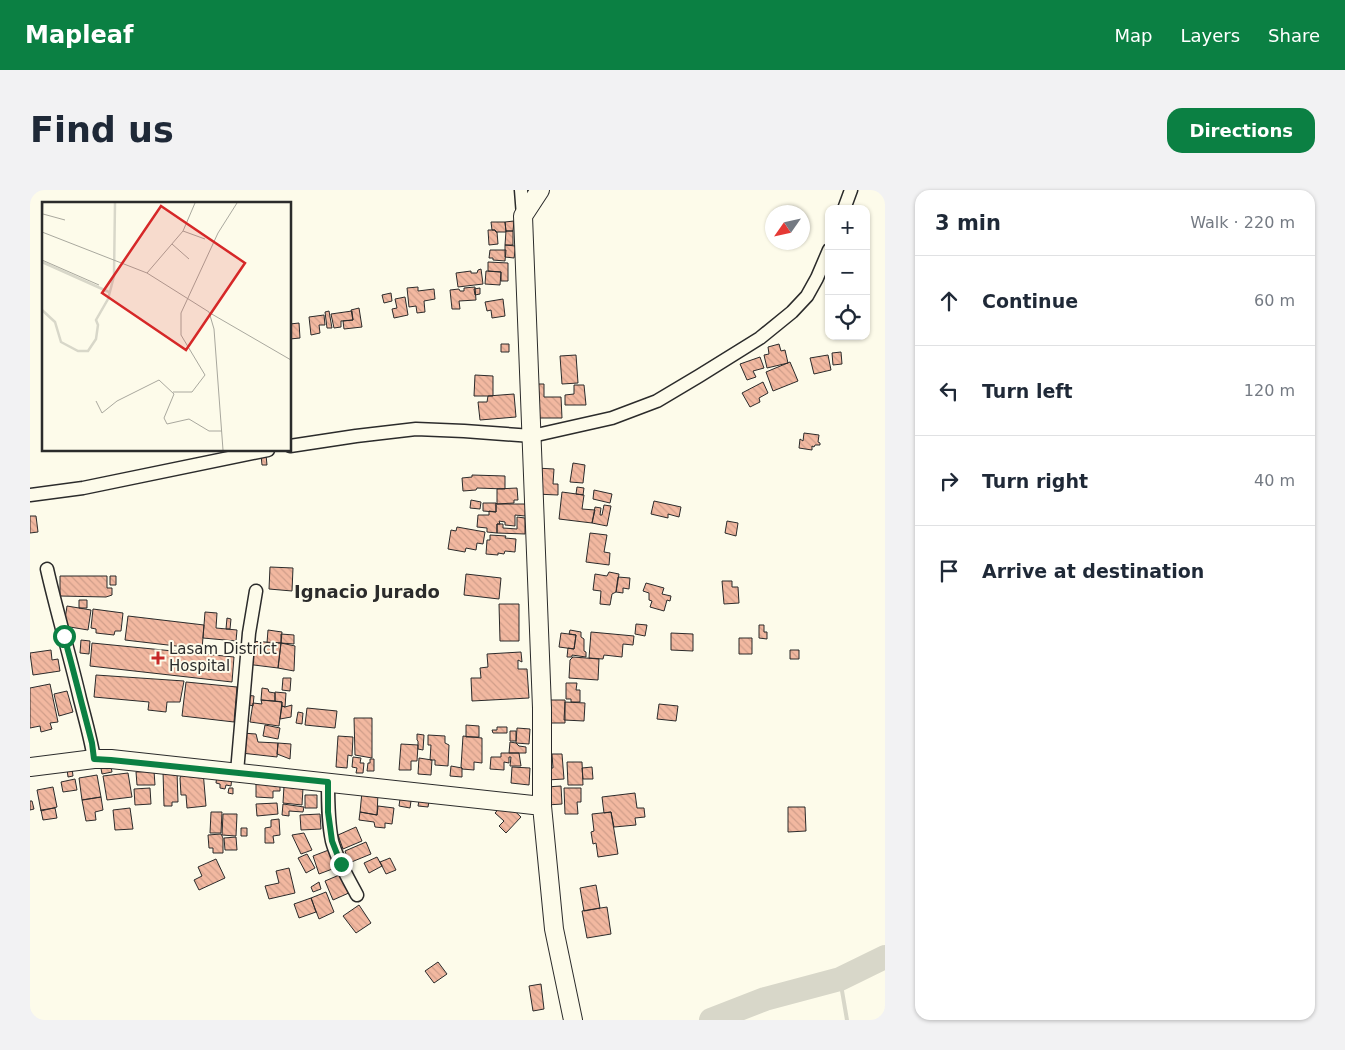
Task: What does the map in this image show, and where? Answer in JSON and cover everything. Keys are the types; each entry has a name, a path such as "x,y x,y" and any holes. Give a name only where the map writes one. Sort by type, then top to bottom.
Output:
{"street":[{"path":"521,190 542,708 542,806 554,929 572,1018"},
{"path":"523,216 540,190"},
{"path":"845,205 851,190"},
{"path":"291,446 416,429 532,436 612,418 657,401 760,338 792,312 807,296 825,259"},
{"path":"30,495 83,488 263,451"},
{"path":"47,569 92,743 94,759"},
{"path":"237,772 248,641 256,590"},
{"path":"30,767 94,759 111,760 542,806"},
{"path":"328,782 328,812 332,841 357,895"}],"building":[{"path":"514,221 513,231 506,231 505,222"},
{"path":"491,222 505,222 506,232 492,230"},
{"path":"488,230 495,230 497,232 498,244 489,245"},
{"path":"506,231 513,231 513,245 505,245"},
{"path":"505,245 516,246 514,258 505,257"},
{"path":"490,250 506,250 505,261 489,258"},
{"path":"488,262 508,263 508,281 501,281 501,272 488,271"},
{"path":"481,269 483,284 458,287 456,273 471,271 471,273 477,273"},
{"path":"486,271 501,272 500,285 485,284"},
{"path":"418,287 418,291 434,289 435,299 424,301 425,312 417,313 416,306 409,307 407,288"},
{"path":"475,287 476,300 459,301 460,309 452,309 450,290 459,289 464,291 464,288"},
{"path":"480,288 480,294 475,295 474,289"},
{"path":"391,293 392,301 384,303 382,295"},
{"path":"405,297 408,315 394,318 392,309 397,308 395,299"},
{"path":"503,299 505,316 492,318 491,310 487,311 485,302"},
{"path":"359,308 362,327 344,329 343,321 353,320 351,310"},
{"path":"329,311 332,328 327,328 325,312"},
{"path":"352,311 353,320 341,321 341,327 334,328 331,314"},
{"path":"324,315 325,325 319,325 320,333 311,335 309,317"},
{"path":"299,323 300,338 291,339 291,324"},
{"path":"501,344 509,344 509,352 501,352"},
{"path":"779,344 781,351 785,350 788,363 767,368 764,355 769,354 768,347"},
{"path":"841,352 842,364 833,365 832,353"},
{"path":"576,355 578,383 562,384 560,356"},
{"path":"828,355 831,370 814,374 810,358"},
{"path":"760,357 764,368 753,371 756,377 747,380 740,364"},
{"path":"790,362 798,381 773,391 766,372"},
{"path":"475,375 493,376 493,396 474,396"},
{"path":"763,382 768,393 759,398 760,402 750,407 742,393"},
{"path":"538,384 544,384 544,397 561,397 562,418 534,418"},
{"path":"574,385 584,385 586,405 565,405 565,395 574,394"},
{"path":"514,394 516,417 480,420 478,402 487,402 488,396"},
{"path":"804,433 819,435 818,442 820,445 812,446 812,450 799,448 800,439 803,441"},
{"path":"261,455 266,455 267,465 262,465"},
{"path":"573,463 585,465 583,483 570,482"},
{"path":"536,468 554,469 553,484 558,484 558,495 535,494"},
{"path":"472,475 505,476 505,489 477,488 476,490 463,491 462,478 472,477"},
{"path":"577,487 584,488 583,495 576,494"},
{"path":"517,488 518,500 514,500 514,503 497,504 497,489"},
{"path":"594,490 612,494 610,503 593,499"},
{"path":"562,492 584,495 582,509 595,510 592,523 559,519"},
{"path":"471,500 481,502 480,509 470,508"},
{"path":"654,501 681,507 679,517 668,514 668,518 651,514"},
{"path":"483,503 496,503 496,512 483,511"},
{"path":"496,503 526,504 525,516 515,515 515,526 505,525 505,522 499,521 497,533 487,532 487,528 477,527 478,515 489,515 489,511 496,512"},
{"path":"604,505 611,506 607,526 592,523 595,507 601,508 600,515 602,515"},
{"path":"30,516 36,516 38,532 30,533"},
{"path":"517,517 525,518 525,534 497,533 497,524 503,524 503,528 517,529"},
{"path":"727,521 738,523 736,536 725,533"},
{"path":"457,527 485,532 483,544 477,543 476,550 466,548 465,552 448,549 451,530 456,531"},
{"path":"590,533 607,535 604,552 610,553 609,565 586,562"},
{"path":"490,535 516,539 515,552 505,551 504,554 498,553 498,555 486,554 487,540 490,540"},
{"path":"270,567 293,568 292,591 269,589"},
{"path":"609,572 619,574 616,592 612,594 610,605 600,604 601,591 593,590 595,574 607,576"},
{"path":"466,574 501,578 499,599 464,595"},
{"path":"60,576 107,576 107,588 112,588 112,595 106,597 60,596"},
{"path":"110,576 116,576 116,585 110,585"},
{"path":"618,577 630,578 629,589 623,588 623,593 616,592"},
{"path":"722,581 732,581 732,587 738,587 739,603 724,604"},
{"path":"646,583 664,588 662,594 671,596 670,601 667,600 664,611 650,607 652,601 649,600 649,593 643,591"},
{"path":"79,600 87,600 87,608 79,608"},
{"path":"499,604 519,604 519,641 500,641"},
{"path":"67,606 91,610 88,630 64,626"},
{"path":"93,609 123,613 121,631 115,631 114,635 96,633 96,629 91,628"},
{"path":"205,612 217,613 216,628 237,630 236,641 203,638"},
{"path":"128,616 204,625 202,649 125,640"},
{"path":"227,618 231,619 230,629 226,629"},
{"path":"636,624 647,625 645,636 635,634"},
{"path":"759,625 764,625 767,639 759,638"},
{"path":"268,630 282,632 281,643 267,643"},
{"path":"570,630 581,632 581,637 584,639 586,657 572,655 572,657 567,657 568,648 574,649 576,635 569,634"},
{"path":"591,632 634,636 633,645 623,644 622,657 604,655 603,659 589,658"},
{"path":"561,633 576,635 574,649 559,647"},
{"path":"671,633 693,634 693,651 671,650"},
{"path":"281,634 294,635 294,644 281,643"},
{"path":"739,638 752,638 752,654 739,654"},
{"path":"81,640 90,641 89,654 80,653"},
{"path":"249,641 281,643 278,668 246,664"},
{"path":"92,643 234,657 232,682 90,666"},
{"path":"281,643 295,646 294,671 278,668"},
{"path":"51,650 52,660 58,659 60,671 33,675 30,653"},
{"path":"790,650 799,650 799,659 790,659"},
{"path":"521,652 522,662 518,660 518,669 527,669 529,698 472,701 471,678 481,678 480,668 488,667 487,654"},
{"path":"573,657 599,659 598,680 569,678 570,660"},
{"path":"96,675 184,681 180,702 167,702 166,712 148,710 149,702 94,697"},
{"path":"283,678 291,678 290,691 282,690"},
{"path":"186,682 237,687 234,722 182,716"},
{"path":"566,683 577,683 576,690 580,690 580,702 571,702 571,699 566,699"},
{"path":"50,684 58,722 50,723 52,729 41,732 40,726 30,728 30,688"},
{"path":"262,688 275,693 275,701 261,700"},
{"path":"67,691 73,712 59,716 54,694"},
{"path":"275,692 286,693 285,707 282,706 282,702 275,701"},
{"path":"246,695 254,696 253,706 246,704"},
{"path":"261,700 282,702 279,726 250,722 253,703 262,704"},
{"path":"549,700 565,700 565,723 549,723"},
{"path":"565,702 585,703 584,721 564,720"},
{"path":"659,704 678,706 676,721 657,719"},
{"path":"292,705 291,717 280,719 282,706"},
{"path":"307,708 337,711 335,728 305,725"},
{"path":"298,712 303,713 302,724 296,723"},
{"path":"354,718 372,718 372,758 355,755"},
{"path":"265,725 280,728 278,739 263,736"},
{"path":"466,725 479,726 479,737 466,737"},
{"path":"497,727 507,727 507,733 493,733 492,730 497,730"},
{"path":"517,728 530,729 529,744 516,743"},
{"path":"510,731 516,731 516,741 510,741"},
{"path":"242,733 256,734 258,742 278,743 277,757 241,753"},
{"path":"417,734 424,735 423,750 418,749"},
{"path":"428,735 445,736 445,743 449,745 448,766 435,765 435,760 430,760 431,745 428,745"},
{"path":"338,736 353,737 352,756 348,755 347,768 336,767"},
{"path":"463,736 482,738 482,763 474,762 474,770 462,769 461,767"},
{"path":"510,742 526,747 526,753 509,753"},
{"path":"278,743 291,744 290,759 277,754"},
{"path":"401,744 418,745 417,761 411,761 411,770 399,770"},
{"path":"501,753 519,753 521,766 510,766 511,757 509,757 509,763 504,762 504,770 490,769 491,757 501,757"},
{"path":"552,754 562,754 564,779 547,780 547,768 553,768"},
{"path":"353,757 361,758 360,763 364,763 363,773 356,773 357,768 352,767"},
{"path":"419,758 432,760 431,775 418,774"},
{"path":"370,759 374,759 374,771 367,771"},
{"path":"110,761 112,772 102,774 100,763"},
{"path":"567,762 582,762 583,785 568,785"},
{"path":"451,766 462,768 462,777 450,776"},
{"path":"512,767 530,768 529,785 511,783"},
{"path":"592,767 593,779 583,779 582,768"},
{"path":"72,768 73,776 68,777 67,769"},
{"path":"182,768 203,771 206,806 187,808 186,795 181,795 180,778"},
{"path":"154,771 155,785 137,785 136,772"},
{"path":"163,771 177,771 178,802 172,802 172,806 164,806"},
{"path":"128,773 132,797 107,800 103,776"},
{"path":"217,774 232,776 231,786 226,785 225,789 220,788 220,784 216,783"},
{"path":"97,775 101,797 82,800 79,778"},
{"path":"256,778 280,778 280,791 273,791 273,798 256,797"},
{"path":"75,779 77,790 63,792 61,782"},
{"path":"284,786 303,788 302,805 283,803"},
{"path":"561,786 562,804 547,805 546,787"},
{"path":"53,787 57,807 41,811 37,790"},
{"path":"150,788 151,804 135,805 134,789"},
{"path":"229,788 233,788 233,794 228,793"},
{"path":"564,788 581,788 581,802 577,802 578,814 565,814"},
{"path":"362,792 378,793 377,815 360,812"},
{"path":"401,792 412,794 410,808 399,806"},
{"path":"635,793 637,808 644,808 645,817 635,818 636,825 614,827 611,812 604,813 602,797"},
{"path":"305,795 317,795 317,808 305,808"},
{"path":"420,795 430,796 428,807 418,806"},
{"path":"101,797 103,810 95,812 96,820 86,821 82,800"},
{"path":"30,801 32,801 34,809 30,810"},
{"path":"505,802 521,817 506,833 499,826 504,821 495,813"},
{"path":"277,803 278,814 257,816 256,804"},
{"path":"283,804 304,807 303,812 289,811 289,816 282,815"},
{"path":"378,806 394,808 392,824 385,823 385,828 375,827 374,822 359,820 360,812 377,815"},
{"path":"788,807 805,807 806,831 788,832"},
{"path":"55,808 57,818 43,820 41,810"},
{"path":"130,808 133,829 115,830 113,810"},
{"path":"211,812 222,812 221,833 210,833"},
{"path":"611,812 618,854 598,857 596,843 593,844 591,832 594,831 592,814"},
{"path":"223,814 237,814 236,836 222,835"},
{"path":"320,814 321,829 301,830 300,815"},
{"path":"279,819 280,835 273,836 274,843 265,843 265,828 271,827 271,820"},
{"path":"356,827 362,841 343,849 338,835"},
{"path":"241,828 247,828 247,836 241,836"},
{"path":"304,833 312,850 301,854 292,835"},
{"path":"221,834 223,838 223,853 213,853 213,848 209,848 208,835"},
{"path":"236,837 237,850 225,850 224,838"},
{"path":"366,842 371,854 349,863 345,851"},
{"path":"334,848 339,859 333,862 335,868 319,874 313,856"},
{"path":"307,854 315,868 306,873 298,858"},
{"path":"377,857 382,866 369,873 364,863"},
{"path":"390,858 396,870 386,874 380,862"},
{"path":"216,859 225,878 199,890 194,880 202,876 198,867"},
{"path":"289,868 295,893 269,899 265,886 279,883 276,871"},
{"path":"344,873 351,892 333,900 325,881"},
{"path":"319,882 321,889 313,892 311,887"},
{"path":"596,885 600,908 584,911 580,888"},
{"path":"326,892 334,912 319,919 311,898"},
{"path":"311,898 316,912 299,918 294,904"},
{"path":"359,905 371,923 356,933 343,916"},
{"path":"607,907 611,934 587,938 582,911"},
{"path":"438,962 447,974 434,983 425,971"},
{"path":"541,984 544,1009 533,1011 529,986"}],"waterway":[{"path":"711,1020 765,999 840,979 885,957"},
{"path":"840,979 847,1020"}],"place":[{"name":"Lasam District Hospital","path":"158,658"}],"district":[{"name":"Ignacio Jurado","path":"367,592"}],"route":[{"path":"64,636 92,743 94,759 328,782 328,812 332,841 341,864"}]}
